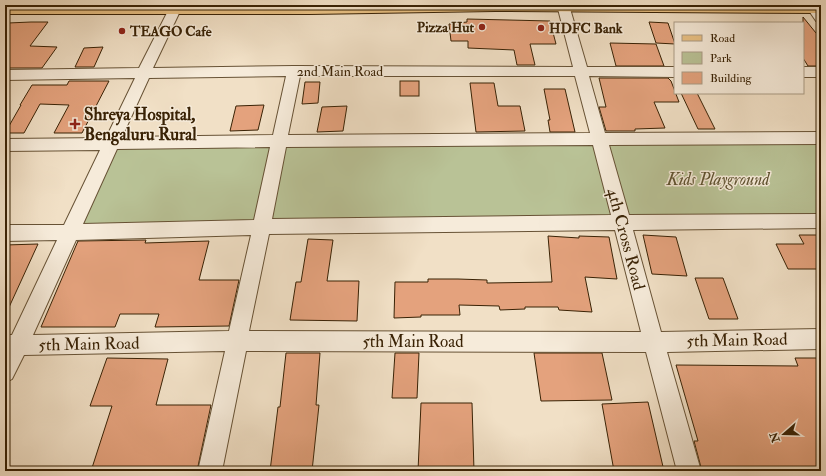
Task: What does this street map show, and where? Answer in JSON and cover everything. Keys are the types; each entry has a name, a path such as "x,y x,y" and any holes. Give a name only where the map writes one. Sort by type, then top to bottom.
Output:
{"main road":[{"path":"5,16 244,7 495,5 564,9"},
{"path":"5,9 101,7 176,9 255,16 564,9 818,12"}],"street":[{"path":"5,372 11,345 70,233 144,73 176,9"},
{"name":"4th Cross Road","path":"564,9 690,471"},
{"path":"210,471 294,71"},
{"name":"2nd Main Road","path":"5,75 294,71 674,72"},
{"path":"804,72 821,72"},
{"path":"5,145 279,141 821,138"},
{"path":"5,233 70,233 261,227 821,221"},
{"name":"5th Main Road","path":"11,345 237,341 654,342 821,340"}],"green space":[{"path":"596,143 618,219 269,221 283,144"},
{"name":"Kids Playground","path":"821,143 821,215 627,216 605,144"},
{"path":"272,145 258,224 80,227 113,148"}],"building":[{"path":"803,17 816,33 821,33 821,66 808,66 804,60"},
{"path":"467,19 550,21 556,44 530,44 535,65 517,65 514,50 468,48 468,41 451,41 449,24 467,22"},
{"path":"48,22 30,46 57,47 42,68 5,68 5,27 8,23"},
{"path":"649,22 668,23 674,44 656,43"},
{"path":"610,43 656,44 664,66 616,66"},
{"path":"103,47 94,67 75,67 84,48"},
{"path":"599,78 668,78 671,81 674,94 676,94 679,102 654,102 665,128 635,129 635,131 606,131 599,107 606,107"},
{"path":"69,81 109,81 82,133 54,133 69,105 40,104 24,133 5,133 32,85 67,85"},
{"path":"400,81 419,81 419,96 400,96"},
{"path":"305,82 320,82 318,103 302,104"},
{"path":"470,83 494,83 498,106 520,106 525,131 476,132"},
{"path":"544,89 565,89 575,132 550,132 548,120 550,120"},
{"path":"681,94 698,94 715,129 698,129"},
{"path":"264,105 258,130 230,131 236,106"},
{"path":"347,106 343,131 317,132 322,107"},
{"path":"643,235 676,237 687,276 652,274"},
{"path":"799,235 821,235 821,269 788,269 776,244 804,244"},
{"path":"548,236 579,238 579,236 609,237 617,279 585,277 592,312 559,310 558,307 525,307 525,309 500,310 499,306 459,305 460,315 421,315 421,317 394,318 395,282 428,282 428,279 458,279 487,280 487,283 552,282"},
{"path":"308,239 333,240 327,281 359,281 357,321 290,320 296,282 301,282"},
{"path":"146,240 145,243 209,241 199,280 239,280 229,326 155,327 159,314 120,314 115,327 41,327 78,241"},
{"path":"38,244 5,316 5,245"},
{"path":"695,278 723,278 738,319 709,319"},
{"path":"286,353 320,353 316,405 319,405 312,471 270,471 278,407 280,407"},
{"path":"395,353 419,353 417,398 392,398"},
{"path":"534,353 602,353 612,400 541,401"},
{"path":"107,358 168,359 156,405 211,405 197,471 91,471 112,406 90,406"},
{"path":"795,358 821,358 821,471 702,471 694,441 698,441 676,365 798,366"},
{"path":"648,402 664,471 614,471 602,404"},
{"path":"421,403 472,403 474,471 418,471"}],"place":[{"name":"Pizza Hut","path":"482,27"},
{"name":"HDFC Bank","path":"541,28"},
{"name":"TEAGO Cafe","path":"122,31"},
{"name":"Shreya Hospital, Bengaluru Rural","path":"75,124"}]}
